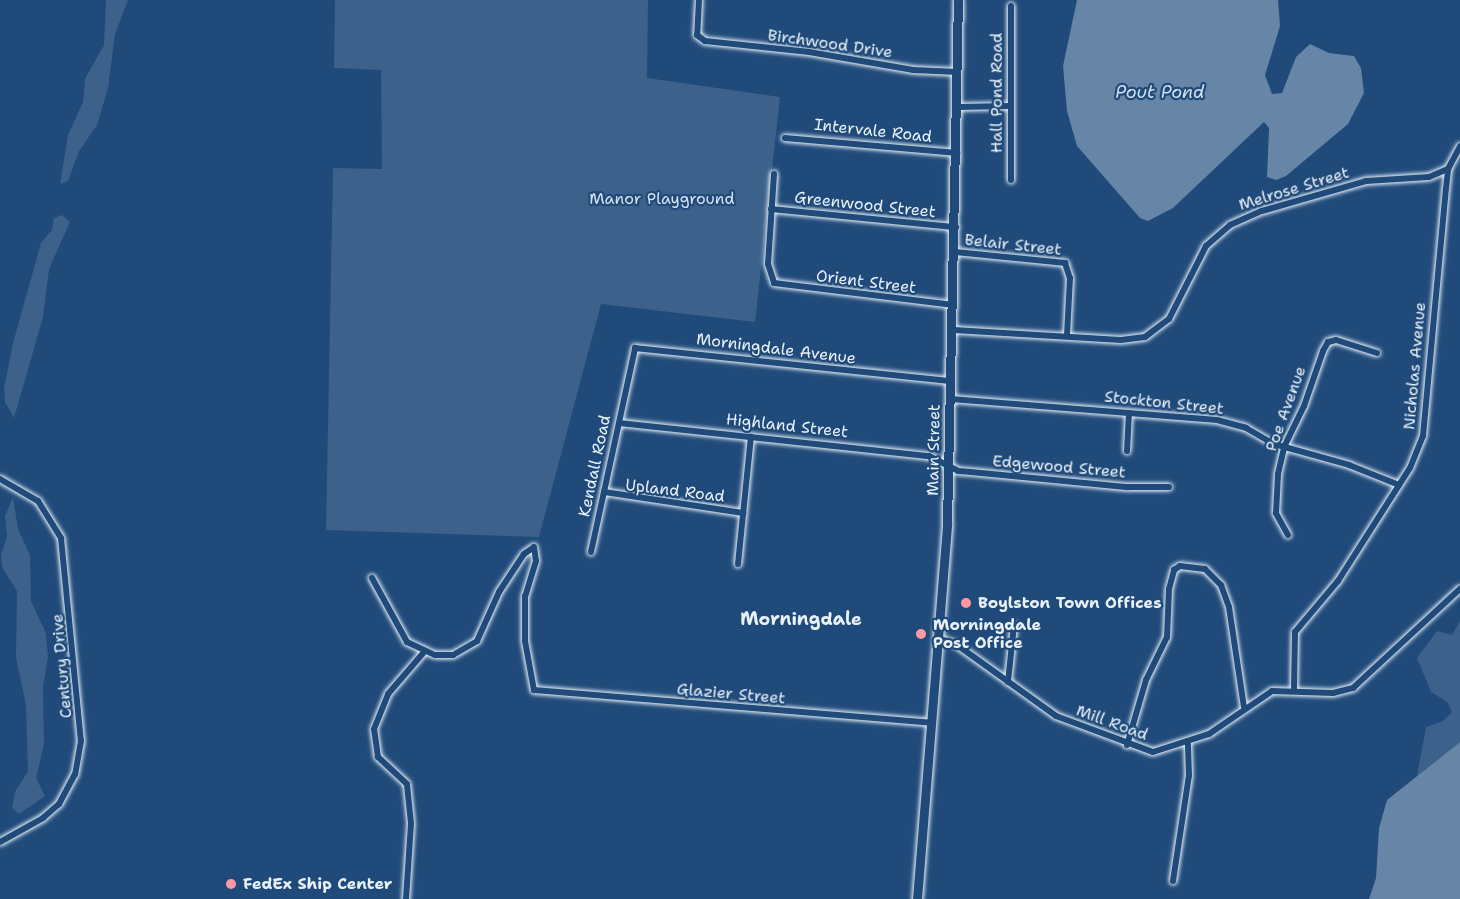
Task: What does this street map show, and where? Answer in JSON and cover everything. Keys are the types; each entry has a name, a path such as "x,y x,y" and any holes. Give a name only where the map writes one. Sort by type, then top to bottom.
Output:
{"main road":[{"name":"Main Street","path":"917,899 932,723 949,465 956,227 958,0"}],"street":[{"name":"Birchwood Drive","path":"699,0 698,37 873,65 958,72"},
{"name":"Hall Pond Road","path":"1011,6 1009,106 1011,180"},
{"path":"958,107 1009,106"},
{"name":"Intervale Road","path":"786,138 957,153"},
{"name":"Nicholas Avenue","path":"1294,689 1295,632 1338,580 1399,484 1416,455 1425,426 1448,169 1460,146"},
{"name":"Melrose Street","path":"954,330 1130,340 1152,333 1175,310 1206,246 1221,231 1251,215 1366,181 1430,177 1448,169"},
{"path":"771,209 774,174"},
{"name":"Greenwood Street","path":"771,209 956,227"},
{"name":"Orient Street","path":"771,209 768,264 774,283 954,305"},
{"name":"Belair Street","path":"955,252 1057,261 1068,265 1066,336"},
{"name":"Poe Avenue","path":"1288,535 1276,513 1284,447 1304,406 1326,344 1336,340 1377,353"},
{"name":"Morningdale Avenue","path":"626,385 633,350 638,347 951,381"},
{"name":"Kendall Road","path":"591,552 626,385"},
{"name":"Stockton Street","path":"951,399 1217,420 1246,428 1284,447 1349,465 1399,484"},
{"path":"1126,451 1129,413"},
{"name":"Highland Street","path":"619,423 921,454 941,459 949,465"},
{"path":"738,564 751,437"},
{"name":"Edgewood Street","path":"949,465 971,472 1128,487 1169,487"},
{"name":"Century Drive","path":"0,479 38,501 61,538 81,741 75,774 59,804 43,818 0,842"},
{"name":"Upland Road","path":"604,492 743,513"},
{"name":"Glazier Street","path":"425,651 453,656 473,646 499,592 524,554 534,547 536,561 525,602 526,656 534,690 545,693 932,723"},
{"path":"1127,745 1146,680 1167,637 1169,589 1174,570 1180,566 1205,569 1221,585 1229,607 1244,708"},
{"path":"372,578 402,636 425,651 388,694 374,729 378,757 407,784 411,823 406,899"},
{"name":"Mill Road","path":"938,638 957,645 1056,716 1127,745 1153,752 1188,742 1223,725 1244,708 1272,691 1294,689 1333,693 1353,688 1460,589"},
{"path":"1008,682 1014,625"},
{"path":"1173,881 1189,775 1188,742"}],"green space":[{"path":"106,0 128,0 115,34 108,88 97,125 79,151 68,181 60,184 68,135 83,102 85,79 104,45"},
{"name":"Manor Playground","path":"335,0 648,0 647,78 780,97 755,322 601,304 539,537 326,530 333,168 382,169 381,70 334,68"},
{"path":"62,215 70,222 49,269 43,317 14,418 5,402 4,388 13,343 41,243 52,230 54,218"},
{"path":"13,497 18,529 30,555 31,601 46,633 48,657 43,687 44,744 36,778 45,796 19,814 12,808 15,792 28,771 26,705 16,658 17,591 2,567 1,555 7,536 5,516"},
{"path":"1460,621 1460,742 1417,776 1426,727 1443,721 1452,712 1447,702 1431,692 1417,658 1437,631 1452,635"}],"water":[{"name":"Pout Pond","path":"1077,0 1278,0 1280,26 1265,75 1272,94 1282,93 1296,57 1310,44 1329,53 1354,56 1361,68 1364,93 1348,124 1286,176 1276,180 1267,177 1269,128 1264,122 1173,208 1148,221 1140,218 1077,146 1067,111 1063,66"},
{"path":"1460,742 1460,899 1369,899 1376,878 1379,828 1387,800"}],"place":[{"name":"Boylston Town Offices","path":"966,603"},
{"name":"Morningdale Post Office","path":"921,634"},
{"name":"FedEx Ship Center","path":"231,884"}],"district":[{"name":"Morningdale","path":"801,619"}]}
